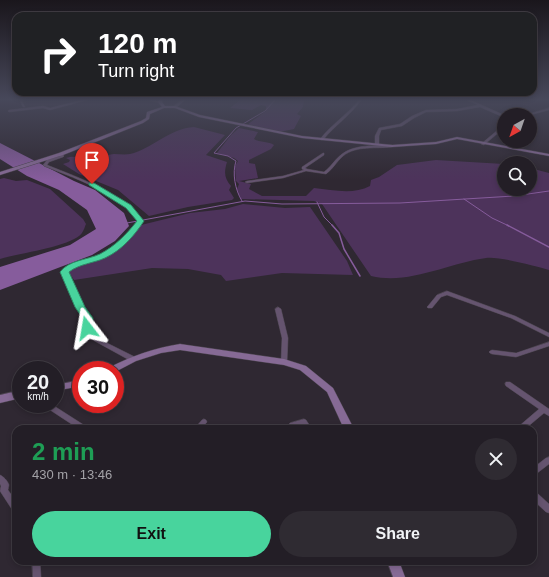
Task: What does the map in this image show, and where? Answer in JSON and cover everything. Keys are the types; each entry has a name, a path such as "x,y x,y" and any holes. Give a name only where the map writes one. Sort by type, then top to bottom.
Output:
{"main road":[{"path":"0,174 61,154 132,126"},
{"path":"244,126 278,133 322,139 392,146 436,143 453,138 549,155"},
{"path":"124,364 161,350 180,347 284,362 303,368 330,390 347,425"},
{"path":"0,399 12,396"},
{"path":"394,565 399,577"}],"street":[{"path":"322,139 333,126"},
{"path":"377,144 377,136 380,129 396,126"},
{"path":"483,144 497,132"},
{"path":"247,182 283,177 306,170 325,173 335,162 349,151 355,149 392,146"},
{"path":"61,154 62,156 48,161 45,165 92,184 128,206 139,220 128,237 114,249 102,256 69,268 65,272 77,301 88,318 87,328 93,338 127,354 133,359"},
{"path":"306,170 303,168 323,154"},
{"path":"430,306 439,296 447,293 513,317 549,335"},
{"path":"278,309 285,338 284,362"},
{"path":"492,352 516,355 549,344"},
{"path":"508,384 546,412 526,425"},
{"path":"60,413 79,425"},
{"path":"201,425 204,422"},
{"path":"292,425 304,422 306,425"},
{"path":"537,469 549,460"},
{"path":"0,478 5,485 4,491 12,502"},
{"path":"537,498 549,509"},
{"path":"36,565 37,577"}],"shaded area":[{"path":"251,126 296,126 294,129 279,132"},
{"path":"194,127 225,135 206,155 227,162 225,175 231,186 229,190 234,198 232,200 188,207 149,216 118,190 79,174 63,164 69,162 70,160 66,158 72,157 90,158 114,154 130,154 146,148 177,131"},
{"path":"239,128 258,132 254,139 274,145 271,149 249,160 249,163 255,164 258,178 239,181 251,184 249,189 262,196 306,196 314,188 343,191 363,189 370,186 371,180 379,177 397,165 436,160 497,164 497,196 537,196 537,170 549,173 549,270 499,258 486,258 415,276 386,278 371,276 322,204 314,201 241,199 237,189 239,184 236,181 235,166 238,161 234,158 217,153 231,135"},
{"path":"0,143 74,181 95,190 124,213 129,226 115,241 92,255 0,290 0,267 70,245 96,229 87,210 59,190 27,176 0,159"},
{"path":"4,178 16,181 27,180 50,189 83,219 86,224 82,233 76,238 56,246 0,259 0,179"},
{"path":"243,204 285,208 310,207 347,261 353,275 282,273 226,281 221,275 188,269 152,268 74,280 68,271 73,267 92,261 117,248 131,235 137,226 190,213 225,209"}],"waterway":[{"path":"240,126 214,153 228,156 236,161 234,171 235,181 242,201"},
{"path":"464,199 514,196 549,191"},
{"path":"318,204 400,203 464,199"},
{"path":"464,199 492,218 508,226"},
{"path":"127,223 245,201 282,204 318,204"},
{"path":"318,204 324,217 332,225"},
{"path":"332,225 339,233 344,249 360,276"},
{"path":"508,226 549,247"}],"route":[{"path":"87,328 88,318 80,307 69,283 65,272 66,270 77,264 102,256 114,249 128,237 141,221 128,206 92,184"}]}
